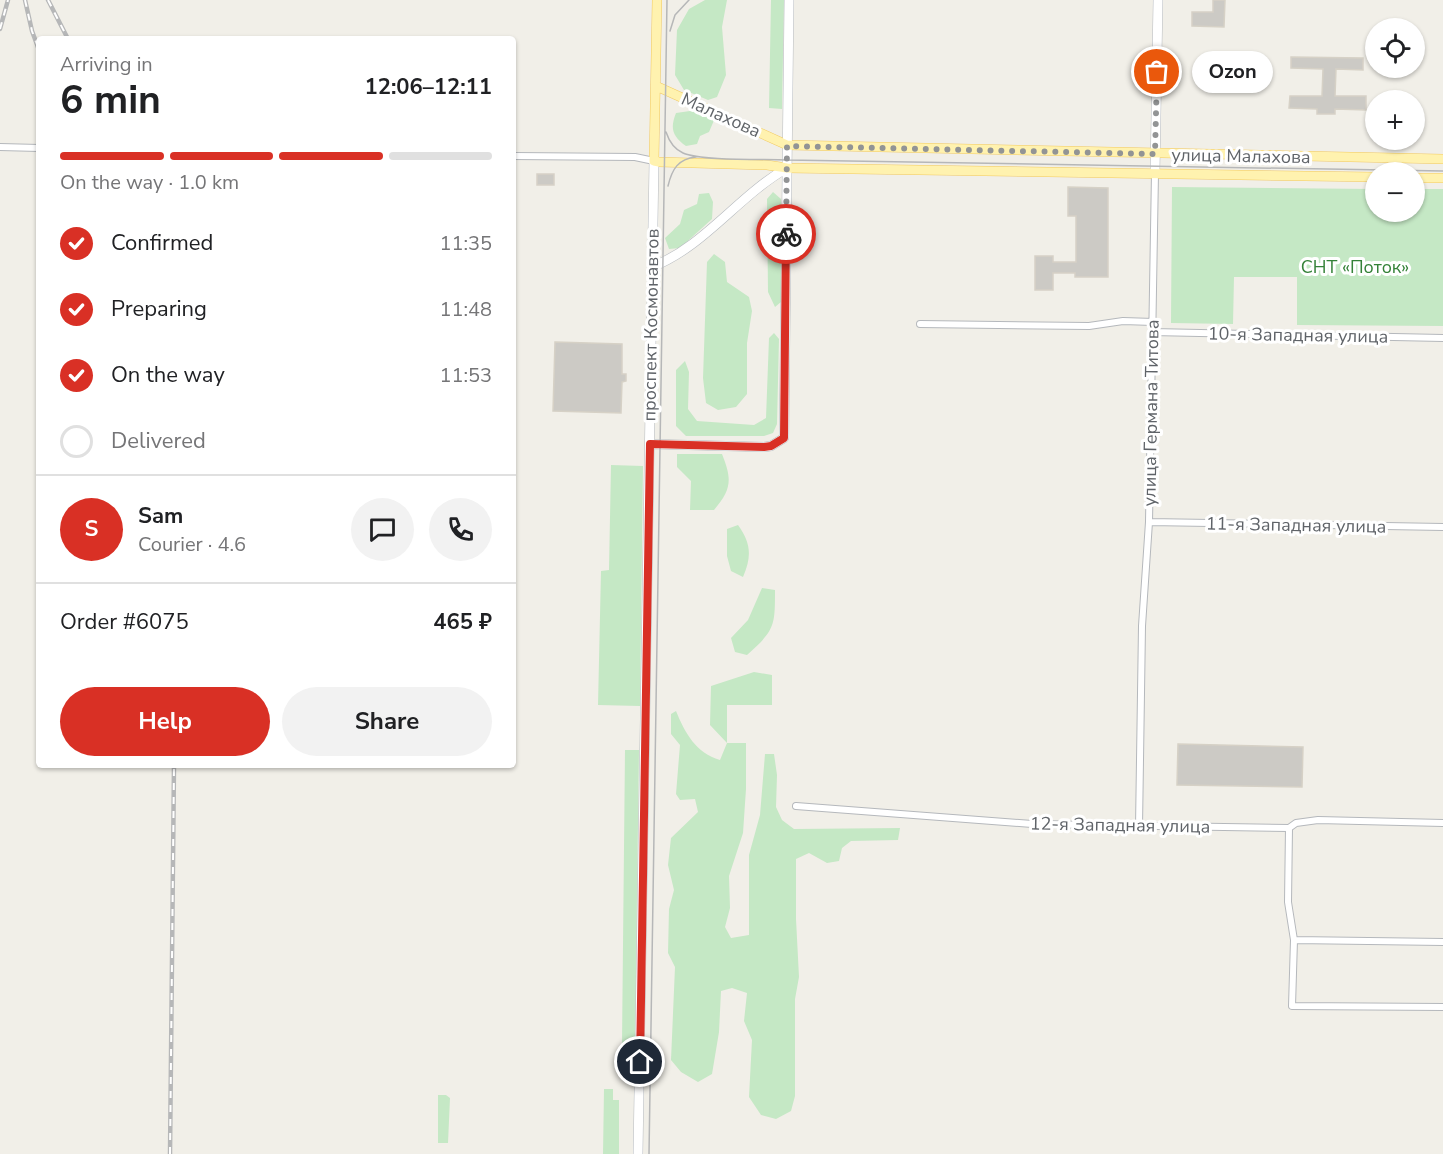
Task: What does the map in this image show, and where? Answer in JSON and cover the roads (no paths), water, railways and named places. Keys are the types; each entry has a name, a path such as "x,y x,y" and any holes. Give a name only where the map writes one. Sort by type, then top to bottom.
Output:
{"main road":[{"name":"проспект Космонавтов","path":"638,1154 657,0"},
{"path":"650,444 764,447 771,446 784,438 789,0"},
{"name":"улица Германа Титова","path":"1155,173 1158,0"},
{"name":"Малахова","path":"656,86 787,146"},
{"name":"улица Малахова","path":"787,146 1443,159"},
{"name":"Малахова","path":"654,161 767,165 786,168"},
{"path":"652,267 676,256 758,185 786,168"},
{"name":"улица Малахова","path":"786,168 1365,177"},
{"path":"1425,178 1443,178"}],"street":[{"path":"0,147 36,148"},
{"path":"516,156 636,157 654,161"},
{"name":"улица Германа Титова","path":"1139,827 1142,626 1149,522 1155,173"},
{"path":"920,324 1089,326 1123,321 1153,322"},
{"name":"10-я Западная улица","path":"1152,332 1443,338"},
{"name":"11-я Западная улица","path":"1149,522 1443,527"},
{"name":"12-я Западная улица","path":"796,806 1032,824 1139,827 1289,828 1296,823 1318,820 1443,823"},
{"path":"1289,828 1288,902 1294,940 1292,1006 1443,1007"},
{"path":"1294,940 1443,942"}],"tram line":[{"path":"649,1154 667,0"},
{"path":"670,31 675,15 689,0"},
{"path":"666,132 672,144 683,153 717,158 1443,171"},
{"path":"668,186 677,166 685,160 696,157"}],"railway":[{"path":"0,29 8,0"},
{"path":"25,0 36,42"},
{"path":"48,0 66,36"},
{"path":"170,1154 174,768"}],"place":[{"name":"Ozon","path":"1157,72"}],"park label":[{"name":"СНТ «Поток»","path":"1355,267"}]}
